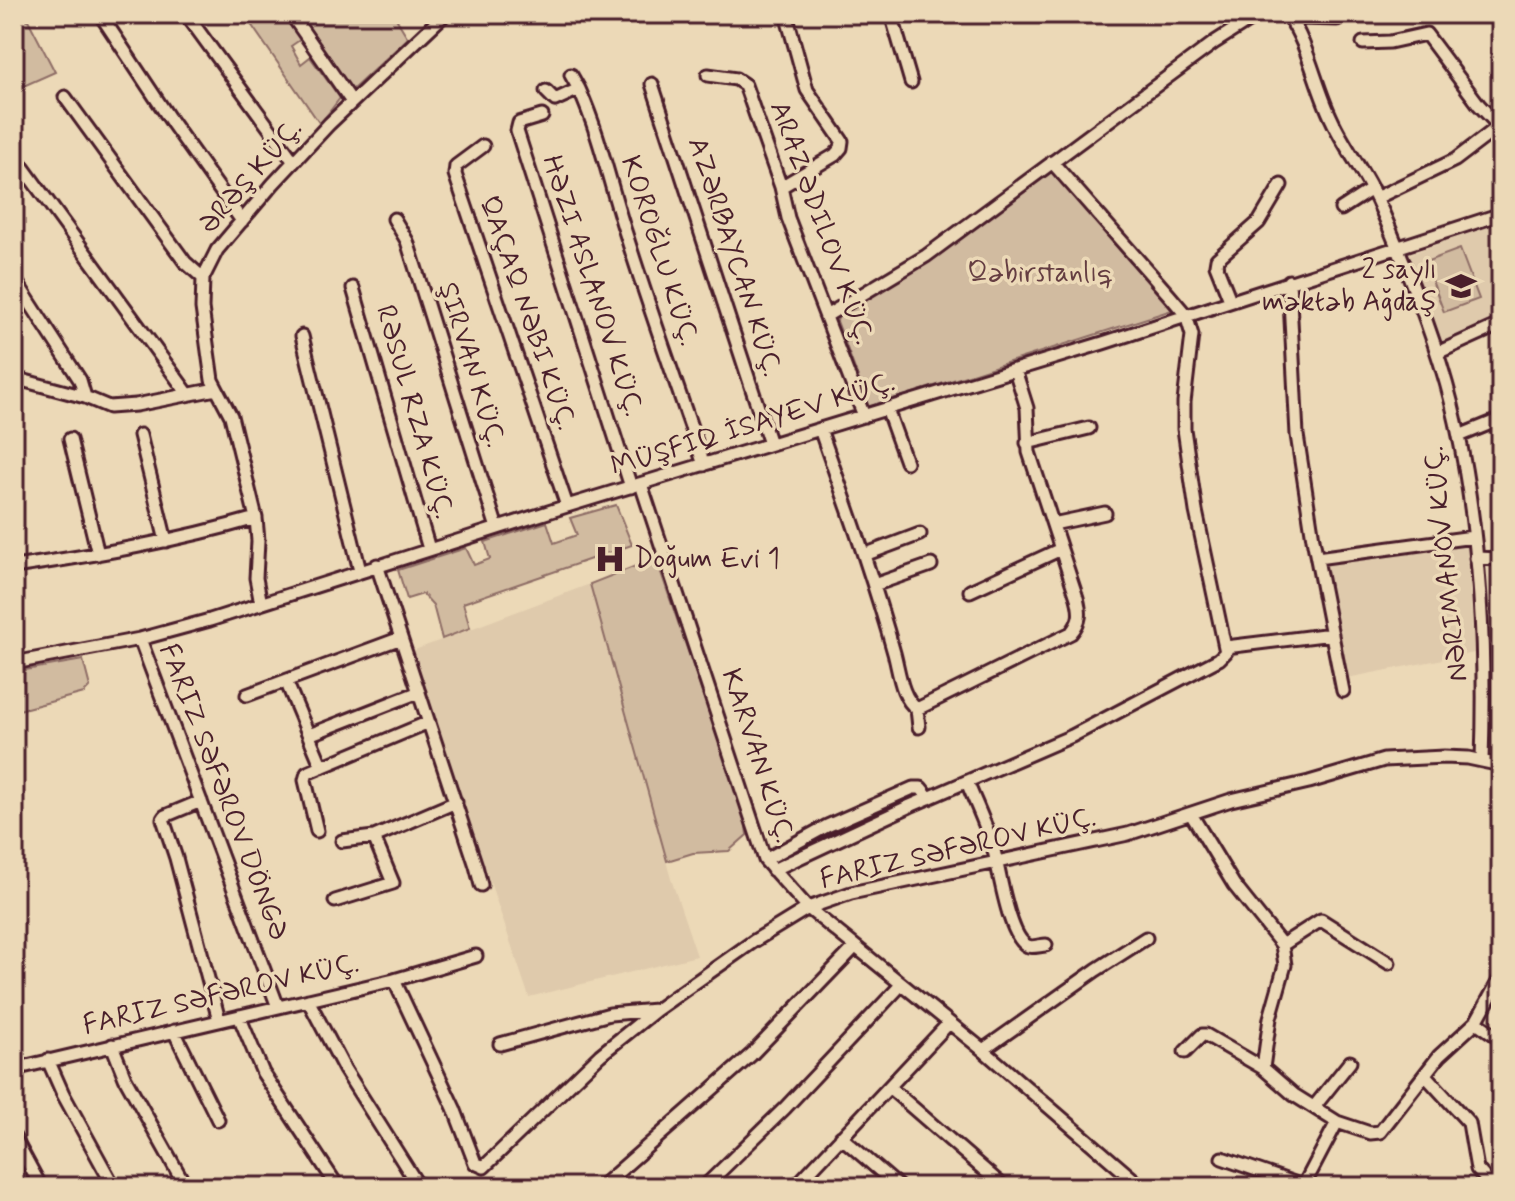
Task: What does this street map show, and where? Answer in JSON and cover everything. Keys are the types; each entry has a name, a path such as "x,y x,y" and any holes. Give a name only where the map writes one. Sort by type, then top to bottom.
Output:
{"street":[{"path":"100,14 165,113 242,221"},
{"path":"186,14 294,162"},
{"path":"291,14 352,102"},
{"name":"ƏRƏŞ KÜÇ.","path":"261,604 256,578 256,518 231,416 216,389 209,367 202,308 203,278 217,250 294,162 445,14"},
{"path":"781,187 835,155 842,141 807,90 786,14"},
{"path":"891,14 911,82"},
{"path":"826,316 926,256 1215,42 1259,14"},
{"path":"1289,17 1337,19"},
{"name":"NƏRIMANOV KÜÇ.","path":"1289,17 1333,123 1374,194 1397,247 1437,353 1459,436 1476,558 1484,704 1482,760"},
{"path":"1341,209 1455,160 1500,125 1479,105 1426,34 1390,42 1363,43"},
{"name":"KOROĞLU KÜÇ.","path":"571,75 599,139 631,252 704,465"},
{"name":"ARAZ ƏDILOV KÜÇ.","path":"708,75 736,79 745,85 781,187 788,218 864,416"},
{"name":"AZƏRBAYCAN KÜÇ.","path":"652,84 770,444"},
{"path":"546,91 555,100 579,89"},
{"path":"65,97 185,262 203,278"},
{"name":"HƏZI ASLANOV KÜÇ.","path":"542,116 519,123 517,131 636,486"},
{"name":"QAÇAQ NƏBI KÜÇ.","path":"483,146 456,166 455,174 567,506"},
{"path":"14,155 188,394"},
{"path":"773,870 1115,714 1219,659 1226,647 1188,467 1183,414 1192,335 1186,315 1052,162"},
{"path":"1230,300 1216,265 1217,259 1259,222 1281,185"},
{"name":"MÜŞFIQ İSAYEV KÜÇ.","path":"14,663 140,639 261,604 567,506 1015,370 1501,214"},
{"name":"ŞIRVAN KÜÇ.","path":"394,219 407,241 497,528"},
{"path":"14,278 80,380 85,397"},
{"path":"1289,281 1297,435 1343,691"},
{"name":"RƏSUL RZA KÜÇ.","path":"353,288 429,549"},
{"path":"1437,353 1501,324"},
{"path":"302,336 360,571"},
{"path":"917,709 1071,633 1079,623 1081,613 1027,443 1027,408 1015,370"},
{"path":"14,378 118,407 216,389"},
{"path":"887,409 906,462"},
{"path":"1459,436 1501,419"},
{"path":"1027,443 1089,428"},
{"path":"820,429 874,585 903,685 911,705 917,709 919,727"},
{"path":"140,435 166,541"},
{"path":"70,439 98,554"},
{"name":"KARVAN KÜÇ.","path":"636,486 765,860 808,908 983,1050 1142,1187"},
{"path":"1053,524 1105,513"},
{"path":"14,567 166,541 256,518"},
{"path":"864,555 920,534"},
{"path":"1317,558 1473,537"},
{"path":"970,591 1061,549"},
{"path":"1476,558 1501,559"},
{"path":"377,565 481,885"},
{"path":"874,585 931,565"},
{"path":"1226,647 1332,634"},
{"path":"247,695 401,638"},
{"name":"FARIZ SƏFƏROV DÖNGƏ","path":"140,639 278,1007"},
{"path":"286,681 322,767"},
{"path":"309,735 419,692"},
{"path":"317,831 305,775 429,722"},
{"name":"FARIZ SƏFƏROV KÜÇ.","path":"14,1069 394,980 454,1108 475,1163 480,1167 487,1165 600,1055 656,1010 740,950 808,908 851,893 1114,838 1231,800 1384,760 1444,757 1501,765"},
{"path":"967,782 993,846 1017,933 1029,947 1046,945"},
{"path":"765,860 827,826 913,788 921,788 929,798"},
{"path":"201,801 163,819 219,1020"},
{"path":"342,841 374,837 456,802"},
{"path":"1191,814 1234,885 1282,945 1285,965 1275,996 1263,1068"},
{"path":"335,901 393,883 374,837"},
{"path":"1282,945 1321,920 1389,963"},
{"path":"983,1050 1146,938"},
{"path":"601,1187 751,1055 855,947"},
{"path":"394,980 476,956"},
{"path":"1185,1052 1202,1035 1206,1035 1263,1068 1278,1083 1337,1122 1370,1133 1380,1132 1450,1044 1476,1022 1497,992 1501,977"},
{"path":"704,1187 785,1108 901,985"},
{"path":"308,1000 345,1070 419,1187"},
{"path":"500,1044 610,1014 656,1010"},
{"path":"239,1016 263,1073 338,1187"},
{"path":"1476,1022 1501,1039"},
{"path":"795,1187 949,1023"},
{"path":"174,1031 218,1120"},
{"path":"112,1045 125,1078 186,1187"},
{"path":"48,1060 114,1187"},
{"path":"1314,1107 1350,1062"},
{"path":"1425,1075 1469,1123 1477,1169 1493,1187"},
{"path":"889,1087 1004,1187"},
{"path":"1222,1158 1303,1186 1337,1122"},
{"path":"14,1137 41,1187"},
{"path":"841,1137 899,1187"}],"shaded area":[{"name":"2 saylı məktəb Ağdaş","path":"1501,222 1501,319 1442,344 1410,254"},
{"path":"1468,543 1474,653 1347,678 1324,563"},
{"path":"590,584 671,879 697,956 529,997 412,651"}],"green space":[{"path":"14,14 25,14 55,72 19,88 14,80"},
{"path":"244,14 404,14 397,20 408,38 352,90 310,33 291,46 301,64 310,57 340,98 320,124"},
{"name":"Qəbirstanlıq","path":"1049,169 1172,310 869,407 837,321 841,310 906,276 995,213"},
{"path":"1460,249 1479,299 1444,312 1425,262"},
{"path":"616,505 632,545 463,603 470,628 442,639 433,605 423,594 407,599 398,570 466,548 474,565 490,559 485,542 547,522 554,543 577,535 570,518"},
{"path":"656,558 745,818 747,835 729,851 693,853 667,861 590,584"},
{"path":"83,660 90,687 84,693 19,710 14,672"}],"place":[{"name":"2 saylı məktəb Ağdaş","path":"1461,286"},
{"name":"Doğum Evi 1","path":"610,559"}]}
